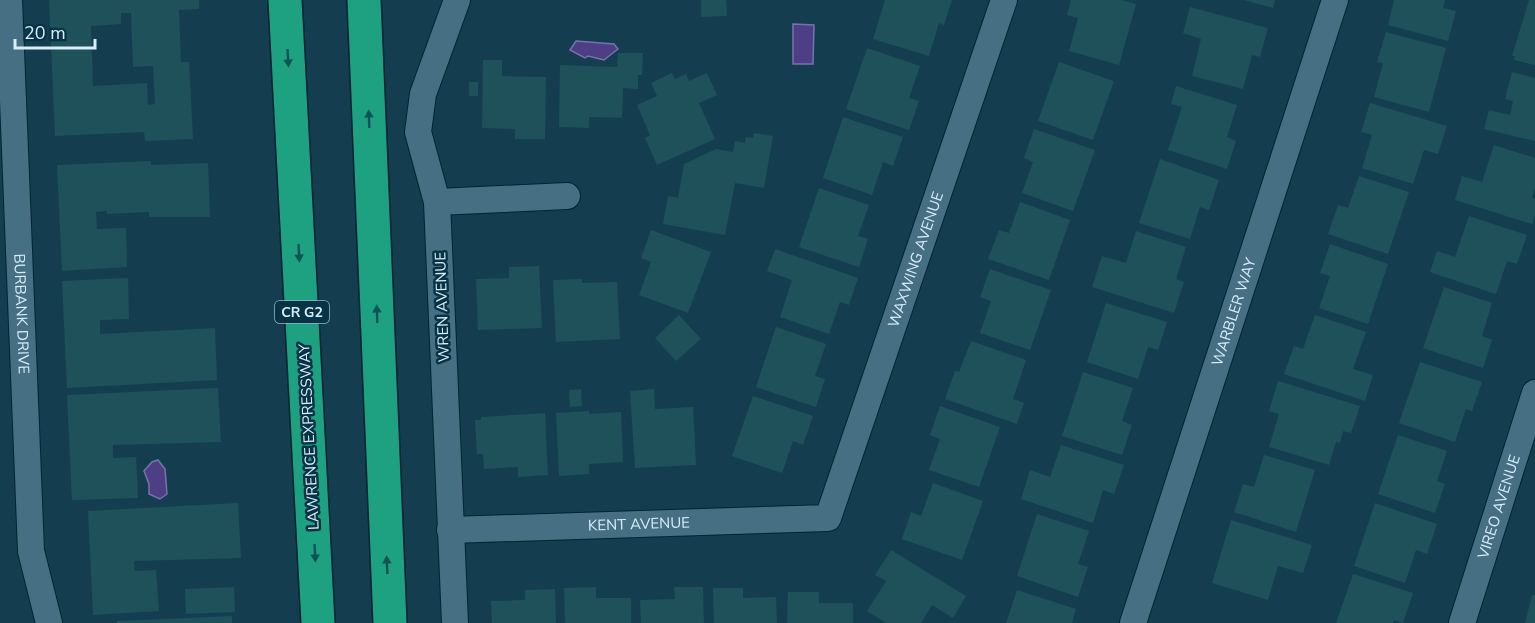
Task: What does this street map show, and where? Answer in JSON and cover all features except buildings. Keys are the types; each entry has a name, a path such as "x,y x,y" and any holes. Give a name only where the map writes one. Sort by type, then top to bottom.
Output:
{"highway":[{"name":"LAWRENCE EXPRESSWAY","path":"285,0 318,623"},
{"path":"364,0 390,623"}],"street":[{"name":"BURBANK DRIVE","path":"9,0 31,551 49,623"},
{"name":"WREN AVENUE","path":"455,623 437,202 418,132 423,94 457,0"},
{"name":"WAXWING AVENUE","path":"828,518 1004,0"},
{"name":"WARBLER WAY","path":"1133,623 1335,0"},
{"path":"437,202 567,196"},
{"name":"VIREO AVENUE","path":"1462,623 1535,393"},
{"name":"KENT AVENUE","path":"450,530 828,518"}],"shaded area":[{"path":"793,24 814,25 813,64 793,64"},
{"path":"576,41 614,44 618,49 604,60 588,56 585,58 570,50"},
{"path":"158,460 165,469 167,494 160,499 149,494 149,484 144,471 152,462"}]}
